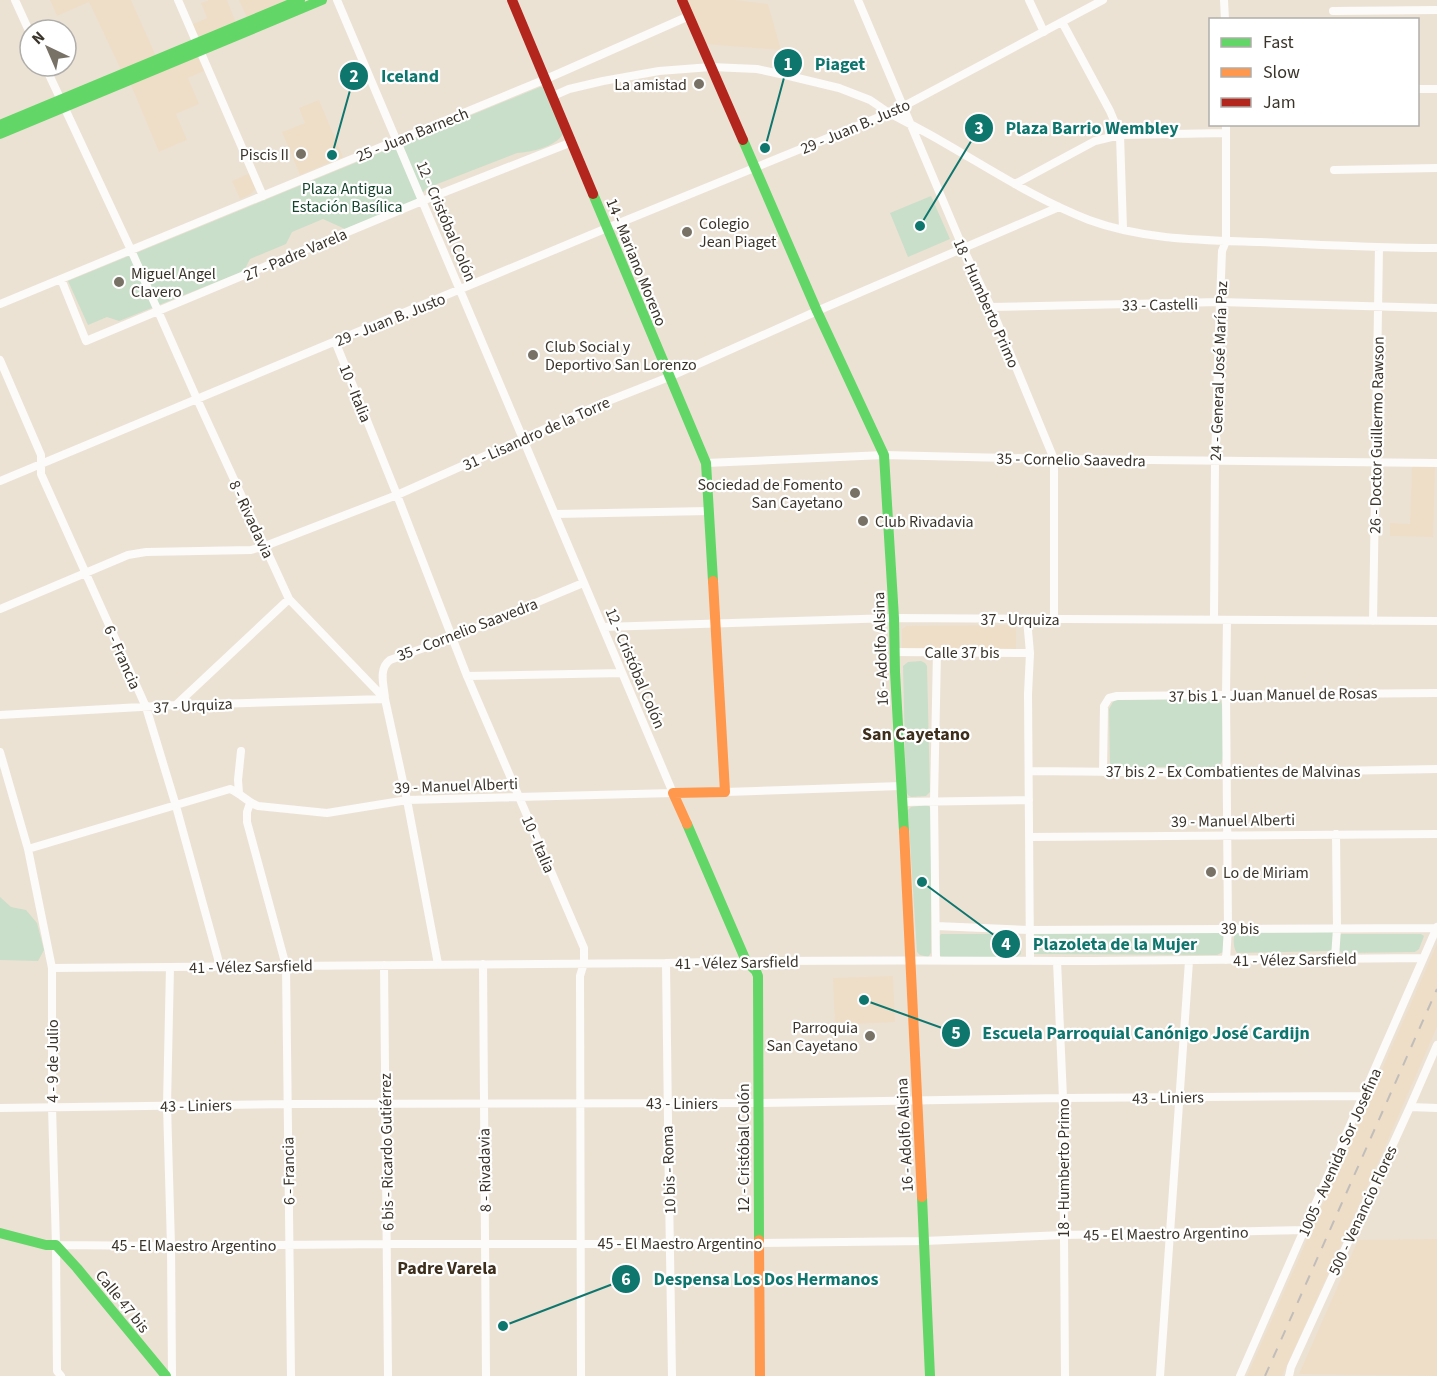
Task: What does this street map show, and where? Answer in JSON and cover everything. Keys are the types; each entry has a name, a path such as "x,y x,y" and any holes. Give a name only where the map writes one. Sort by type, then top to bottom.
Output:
{"street":[{"path":"15,0 23,18"},
{"path":"178,0 263,196"},
{"path":"199,47 300,0"},
{"path":"0,125 63,103 322,0"},
{"name":"12 - Cristóbal Colón","path":"337,0 673,792 746,961 758,976 760,1376"},
{"name":"14 - Mariano Moreno","path":"512,0 706,463 725,792"},
{"name":"16 - Adolfo Alsina","path":"682,0 817,311 884,455 894,618 930,1376"},
{"name":"18 - Humberto Primo","path":"858,0 1054,459 1054,618"},
{"path":"1029,0 1044,32"},
{"name":"29 - Juan B. Justo","path":"0,482 904,106 1104,0"},
{"path":"1224,0 1225,18"},
{"path":"1334,11 1437,10"},
{"name":"25 - Juan Barnech","path":"0,304 546,79 689,16"},
{"path":"1062,22 1110,111 1120,135 1123,229"},
{"path":"553,96 570,89 603,81 659,71 711,67 757,69 839,88 870,100 1059,207 1091,220 1123,229 1175,238 1379,248 1437,248"},
{"name":"8 - Rivadavia","path":"51,78 289,599 386,699"},
{"path":"1419,89 1437,89"},
{"path":"0,134 63,103"},
{"path":"1015,184 1095,141 1120,135 1226,129"},
{"name":"24 - General José María Paz","path":"1214,619 1215,461 1220,303 1222,251 1227,241 1226,129"},
{"name":"27 - Padre Varela","path":"61,279 86,341 422,201 572,142"},
{"path":"1334,170 1437,168"},
{"name":"31 - Lisandro de la Torre","path":"0,609 128,555 146,552 251,550 265,546 397,495 603,403 669,377 1059,207"},
{"name":"26 - Doctor Guillermo Rawson","path":"1373,621 1379,248"},
{"name":"33 - Castelli","path":"991,307 1220,303 1437,308"},
{"name":"10 - Italia","path":"335,341 467,676 584,948 584,963 580,976 581,1376"},
{"name":"6 - Francia","path":"0,360 41,455 41,474 146,707 220,966"},
{"name":"35 - Cornelio Saavedra","path":"706,463 884,455 1437,463"},
{"path":"556,514 708,511"},
{"name":"35 - Cornelio Saavedra","path":"386,699 382,670 390,660 452,638 583,583"},
{"path":"176,705 289,599"},
{"name":"37 - Urquiza","path":"603,627 894,618 1437,621"},
{"path":"1027,619 1030,653 1028,694 1030,961"},
{"path":"1226,960 1228,928 1227,620"},
{"name":"Calle 37 bis","path":"894,652 1030,653"},
{"path":"936,960 934,802 937,652"},
{"path":"467,676 622,673"},
{"name":"37 bis 1 - Juan Manuel de Rosas","path":"1103,772 1104,706 1108,698 1117,696 1437,693"},
{"path":"386,699 438,964"},
{"name":"37 - Urquiza","path":"0,715 176,705 386,699"},
{"path":"28,849 230,789 239,793 241,751"},
{"name":"4 - 9 de Julio","path":"0,752 28,849 52,968 57,1371 61,1376"},
{"name":"37 bis 2 - Ex Combatientes de Malvinas","path":"1029,771 1226,773 1437,769"},
{"name":"39 - Manuel Alberti","path":"239,793 250,803 258,806 327,813 407,800 902,786"},
{"path":"902,802 1029,800"},
{"path":"250,803 247,822 286,966"},
{"path":"1335,958 1336,834"},
{"name":"39 - Manuel Alberti","path":"1030,837 1437,834"},
{"name":"39 bis","path":"936,927 1029,930 1437,928"},
{"name":"1005 - Avenida Sor Josefina","path":"1240,1376 1437,928"},
{"name":"41 - Vélez Sarsfield","path":"52,968 746,961 1189,961 1423,958"},
{"name":"18 - Humberto Primo","path":"1057,961 1063,1098 1065,1376"},
{"path":"1160,1376 1189,961"},
{"name":"10 bis - Roma","path":"666,963 672,1376"},
{"name":"8 - Rivadavia","path":"483,964 486,1376"},
{"name":"6 bis - Ricardo Gutiérrez","path":"384,965 388,1376"},
{"name":"6 - Francia","path":"286,966 291,1376"},
{"path":"170,967 167,1105 172,1376"},
{"name":"500 - Venancio Flores","path":"1289,1376 1291,1367 1437,1045"},
{"name":"43 - Liniers","path":"0,1108 1363,1096"},
{"path":"1410,1107 1437,1108"},
{"name":"45 - El Maestro Argentino","path":"56,1245 670,1244 924,1241 1064,1235 1304,1230"},
{"path":"0,1233 46,1245 56,1245"},
{"name":"Calle 47 bis","path":"56,1245 166,1376"}],"shaded area":[{"path":"50,0 131,0 156,56 121,70 89,2 57,16"},
{"path":"209,0 227,0 236,23 203,36 198,35 191,25 207,18 201,3"},
{"path":"239,0 292,0 247,18"},
{"path":"687,0 735,0 768,4 781,50 705,44"},
{"path":"198,57 204,71 188,78 199,104 176,114 187,140 159,152 130,83"},
{"path":"319,100 343,157 300,175 282,132 305,123 299,108"},
{"path":"250,173 256,188 251,194 240,199 232,181"},
{"path":"1412,466 1435,467 1433,537 1390,536 1390,523 1410,524"},
{"path":"1016,625 1016,652 902,650 902,629 906,626"},
{"path":"1437,944 1437,1027 1381,1156 1282,1376 1247,1376"},
{"path":"893,976 895,1022 835,1025 833,978"},
{"path":"1437,1239 1437,1376 1299,1374 1358,1240"}],"green space":[{"name":"Plaza Antigua Estación Basílica","path":"540,87 545,87 563,134 555,142 536,150 517,153 427,188 416,200 345,229 323,219 292,232 286,244 250,259 244,271 119,321 107,317 88,325 68,281"},
{"path":"931,196 950,239 908,257 890,213"},
{"path":"921,661 927,666 930,792 926,796 911,797 906,791 903,666 908,662"},
{"path":"1213,698 1221,701 1223,709 1223,757 1222,762 1216,767 1114,767 1110,764 1109,709 1116,700"},
{"path":"926,805 931,809 931,953 928,957 917,952 908,810 911,807"},
{"path":"0,897 11,907 26,910 37,923 44,950 38,961 0,960"},
{"path":"1219,932 1224,935 1223,952 1217,955 1033,954 1034,933"},
{"path":"1333,932 1333,948 1330,951 1237,953 1234,946 1235,933"},
{"path":"941,934 1017,934 1021,938 1021,954 1017,957 941,957 939,937"},
{"path":"1341,934 1421,934 1424,936 1419,949 1415,952 1342,953 1339,950"}],"railway":[{"path":"1265,1376 1437,989"}],"traffic: fast":[{"path":"0,125 300,0"},
{"path":"0,134 322,0"},
{"path":"743,140 817,311 884,455 904,831"},
{"path":"593,194 706,463 713,581"},
{"path":"687,824 746,961 758,976 759,1240"},
{"path":"922,1197 930,1376"},
{"path":"0,1233 46,1245 56,1245 166,1376"}],"traffic: slow":[{"path":"687,824 673,793 725,792 713,581"},
{"path":"904,831 922,1197"},
{"path":"759,1240 760,1376"}],"traffic: jam":[{"path":"512,0 593,194"},
{"path":"682,0 743,140"}],"place":[{"name":"La amistad","path":"699,84"},
{"name":"Piaget","path":"765,148"},
{"name":"Piscis II","path":"301,154"},
{"name":"Iceland","path":"332,155"},
{"name":"Plaza Barrio Wembley","path":"920,226"},
{"name":"Colegio Jean Piaget","path":"687,232"},
{"name":"Miguel Angel Clavero","path":"119,282"},
{"name":"Club Social y Deportivo San Lorenzo","path":"533,355"},
{"name":"Sociedad de Fomento San Cayetano","path":"855,493"},
{"name":"Club Rivadavia","path":"863,521"},
{"name":"Lo de Miriam","path":"1211,872"},
{"name":"Plazoleta de la Mujer","path":"922,882"},
{"name":"Escuela Parroquial Canónigo José Cardijn","path":"864,1000"},
{"name":"Parroquia San Cayetano","path":"870,1036"},
{"name":"Despensa Los Dos Hermanos","path":"503,1326"}],"district":[{"name":"San Cayetano","path":"916,734"},
{"name":"Padre Varela","path":"447,1268"}]}
